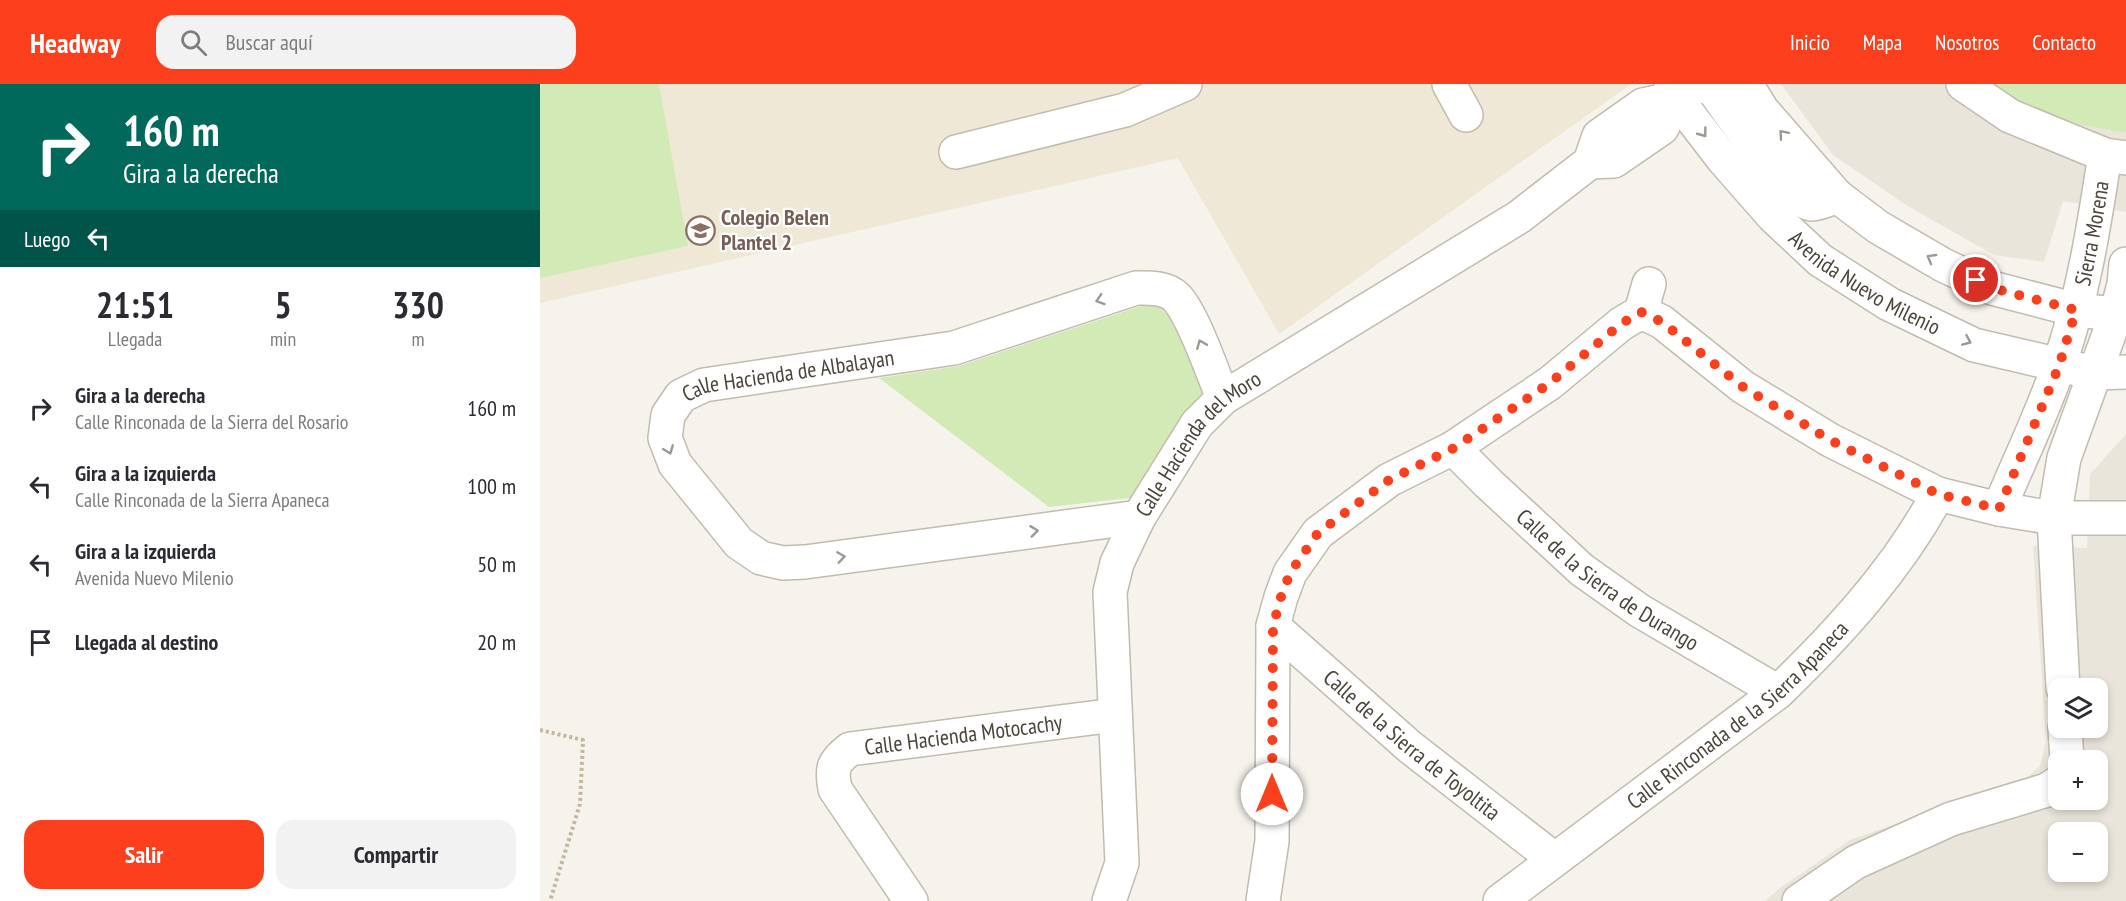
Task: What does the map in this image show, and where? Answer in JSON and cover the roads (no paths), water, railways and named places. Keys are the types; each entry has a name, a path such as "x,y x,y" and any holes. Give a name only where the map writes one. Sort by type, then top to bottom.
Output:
{"street":[{"path":"956,152 1125,111 1185,84"},
{"path":"1449,84 1466,115"},
{"path":"1746,84 1762,110 1838,196 1878,227 1944,266 1992,288 2076,310 2121,315 2094,373 2064,458 2054,518 2062,678"},
{"name":"Sierra Morena","path":"1963,84 2010,116 2116,157 2093,233 2076,310"},
{"name":"Calle Hacienda del Moro","path":"1109,901 1122,863 1110,592 1117,563 1139,517 1197,424 1223,398 1519,217 1590,162 1599,136 1643,105 1674,91 1706,85 1712,88 1773,170 1802,200 1811,204 1838,196"},
{"name":"Avenida Nuevo Milenio","path":"1674,91 1723,159 1773,216 1820,260 1888,304 1974,345 2094,373 2126,372"},
{"name":"Sierra Morena","path":"2121,315 2126,264"},
{"name":"Calle Hacienda de Albalayan","path":"1139,517 805,562 772,561 761,558 739,543 675,465 665,438 668,416 681,396 704,385 954,348 1136,288 1157,288 1175,296 1188,314 1223,398"},
{"path":"1263,901 1272,842 1273,626 1290,573 1318,533 1389,480 1454,448 1550,383 1621,324 1645,298 1662,322 1743,387 1830,440 1938,494 1999,509 2054,518 2126,518"},
{"path":"1999,509 2059,366 2076,310"},
{"name":"Calle de la Sierra de Durango","path":"1454,448 1489,484 1582,570 1640,611 1778,692"},
{"name":"Calle Rinconada de la Sierra Apaneca","path":"1500,901 1778,692 1878,587 1920,527 1938,494"},
{"name":"Calle de la Sierra de Toyoltita","path":"1273,626 1410,747 1554,859"},
{"name":"Calle Hacienda Motocachy","path":"911,901 835,789 832,773 837,759 850,749 1115,715"},
{"path":"1799,901 1856,862 1951,819 2048,789"}],"place":[{"name":"Colegio Belen Plantel 2","path":"700,230"}]}
